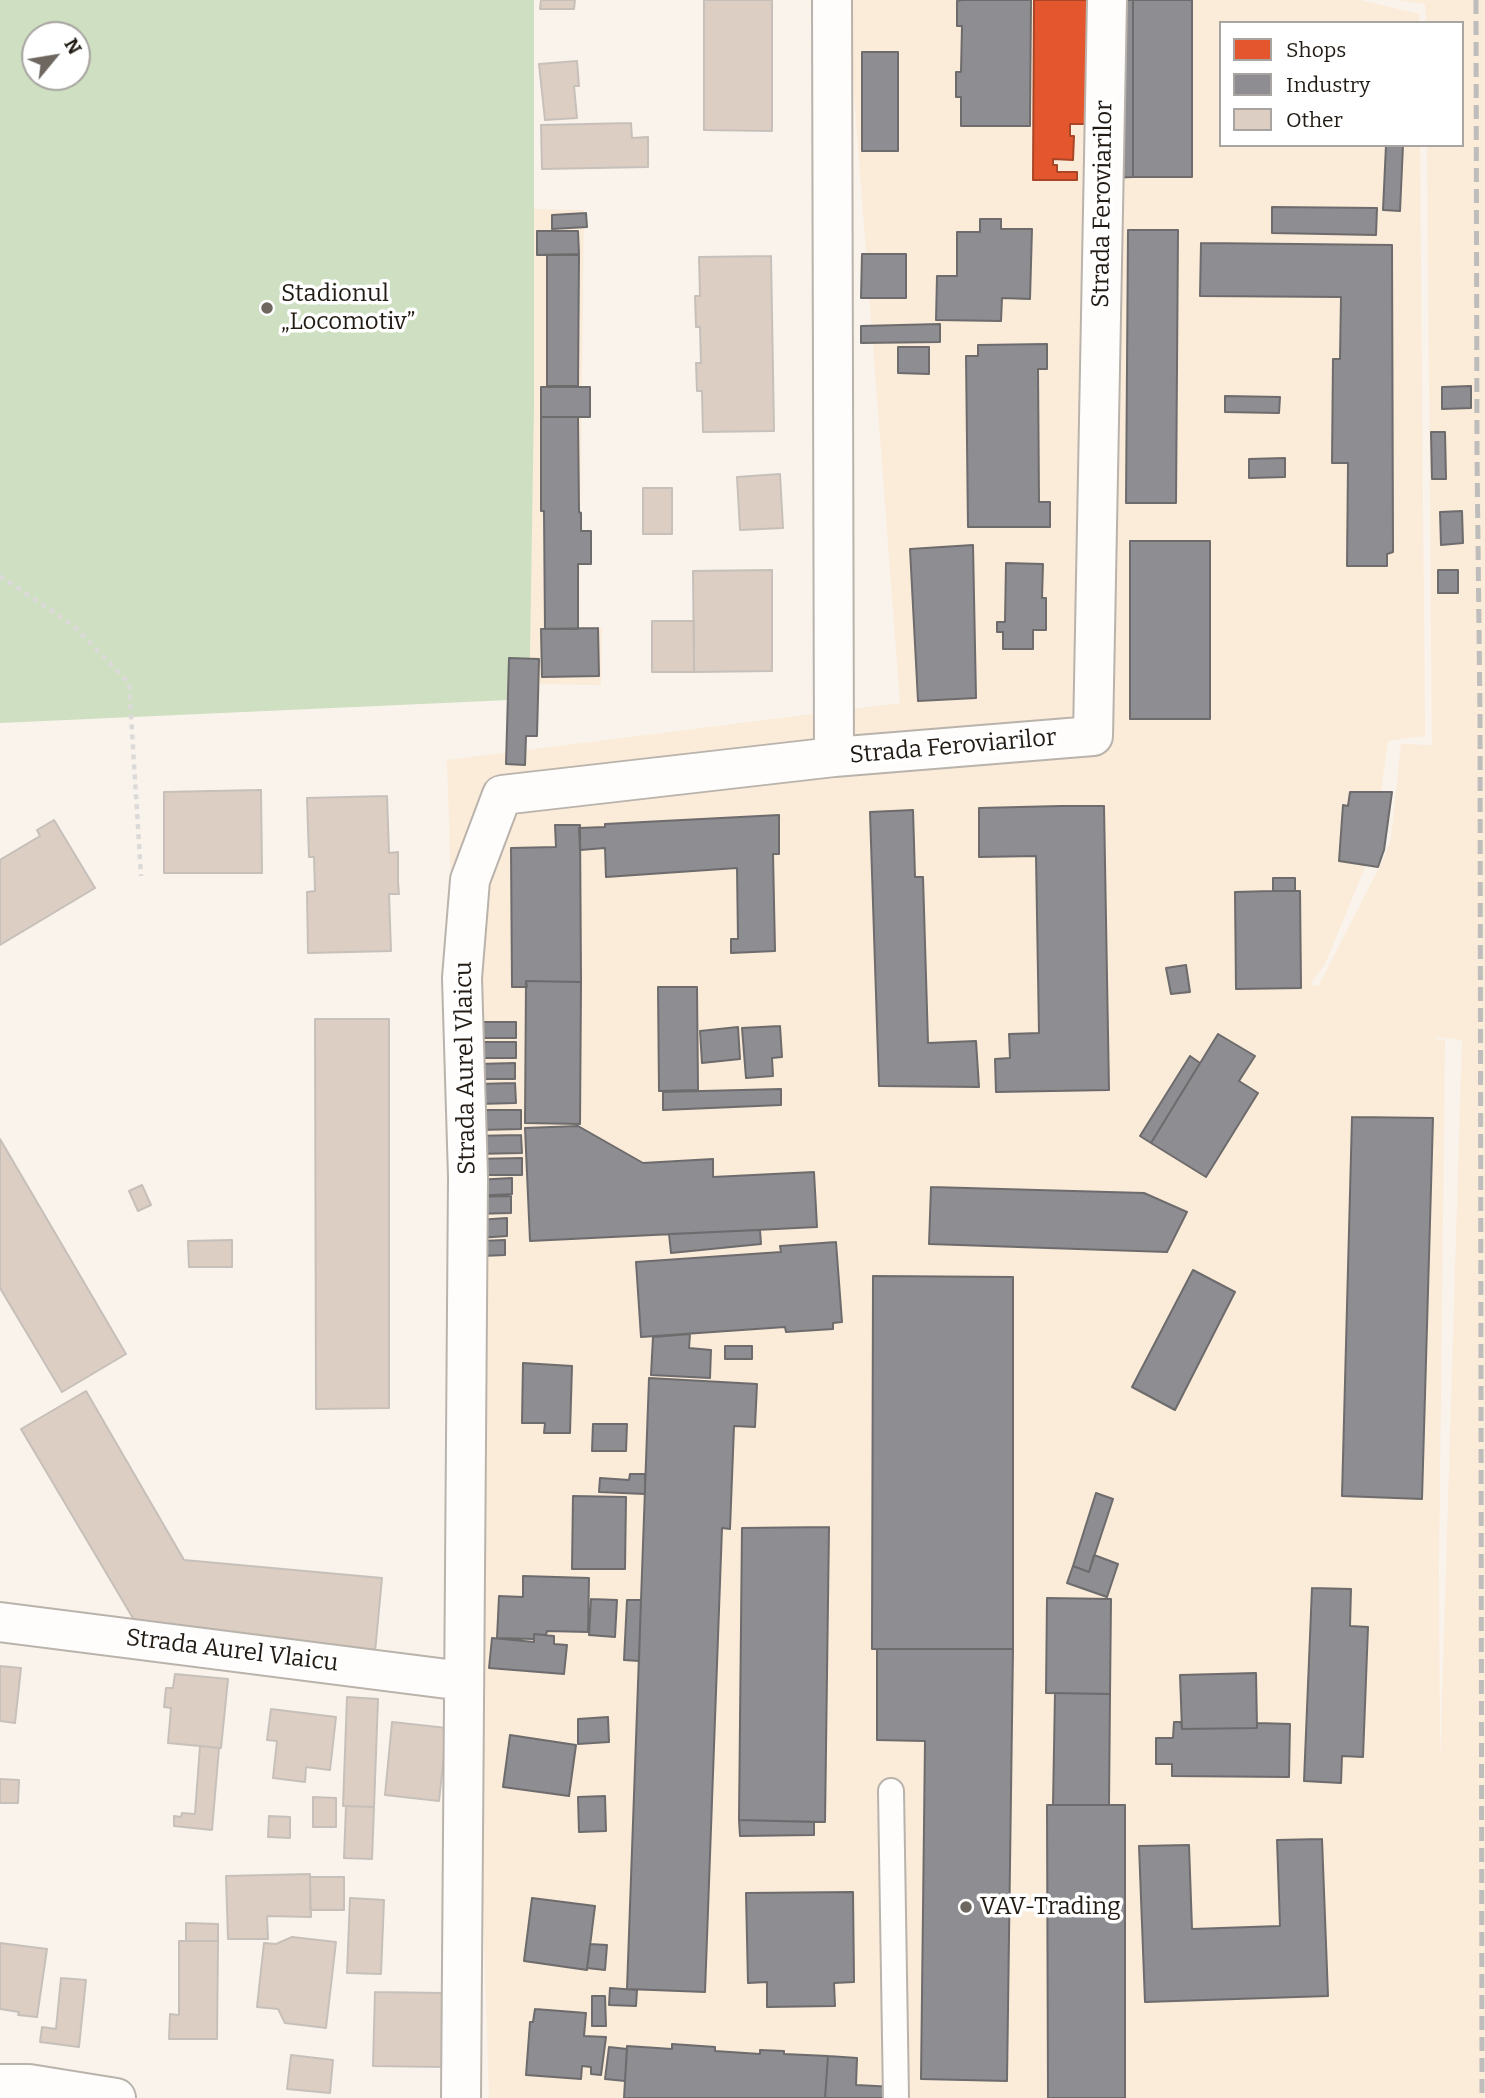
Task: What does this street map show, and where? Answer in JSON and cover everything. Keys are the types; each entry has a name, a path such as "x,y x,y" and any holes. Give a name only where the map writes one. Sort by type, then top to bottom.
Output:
{"street":[{"name":"Strada Feroviarilor","path":"832,0 834,757 1093,736 1107,0"},
{"name":"Strada Aurel Vlaicu","path":"461,2098 468,1177 462,978 470,880 502,795 834,757"},
{"name":"Strada Aurel Vlaicu","path":"0,1622 463,1681"},
{"path":"0,2084 29,2084 116,2098"}],"lane":[{"path":"891,1791 896,2098"}],"path":[{"path":"0,576 74,626 129,683 141,876"}],"shaded area":[{"path":"847,0 1360,0 1419,14 1419,21 1219,21 1219,147 1420,147 1425,736 1388,741 1373,848 1325,964 1311,983 1313,986 1319,985 1383,860 1391,839 1401,744 1432,745 1427,147 1464,147 1464,21 1426,21 1425,4 1397,0 1485,0 1485,2098 489,2098 447,760 900,703","holes":["1437,1037 1462,1040 1440,1765 1439,1567 1445,1040 1436,1039"]},
{"path":"534,209 584,210 579,628 602,628 601,685 531,684"}],"green space":[{"name":"Stadionul „Locomotiv”","path":"0,0 534,0 534,407 530,656 532,699 0,723"}],"building: Shops":[{"path":"1034,0 1092,0 1090,124 1070,124 1070,136 1074,136 1073,160 1053,159 1057,172 1077,172 1077,180 1033,180"}],"building: Industry":[{"path":"1031,0 1030,126 961,126 961,97 956,97 956,72 961,72 962,26 957,26 957,1"},
{"path":"1112,0 1133,0 1133,177 1112,178"},
{"path":"1133,0 1192,0 1192,177 1133,177"},
{"path":"862,52 898,52 898,151 862,151"},
{"path":"1386,147 1403,147 1400,211 1383,210"},
{"path":"1272,207 1377,208 1376,235 1272,233"},
{"path":"586,213 587,227 552,229 552,215"},
{"path":"980,219 1001,219 1001,229 1032,229 1030,299 1002,298 1001,321 936,320 937,276 957,276 957,232 980,232"},
{"path":"1128,230 1178,230 1176,503 1126,503"},
{"path":"537,231 578,231 579,254 537,255"},
{"path":"1201,243 1392,245 1393,552 1387,554 1387,566 1347,566 1348,463 1332,463 1333,359 1340,359 1341,297 1200,296"},
{"path":"862,254 906,254 906,298 861,298"},
{"path":"547,255 579,255 578,386 547,386"},
{"path":"940,324 940,342 861,343 861,326"},
{"path":"1047,344 1047,369 1038,369 1039,502 1050,502 1050,527 968,527 966,356 978,356 978,345"},
{"path":"898,347 929,347 929,374 898,373"},
{"path":"1471,386 1471,408 1442,409 1442,387"},
{"path":"541,387 590,387 590,417 541,417"},
{"path":"1225,396 1280,397 1279,413 1225,412"},
{"path":"541,417 578,417 579,512 581,531 591,531 591,564 578,564 578,629 545,629"},
{"path":"1431,432 1445,432 1446,479 1432,479"},
{"path":"1285,458 1285,477 1249,478 1249,459"},
{"path":"1462,511 1463,543 1441,545 1440,512"},
{"path":"1130,541 1210,541 1210,719 1130,719"},
{"path":"973,545 976,698 918,701 910,549"},
{"path":"1006,563 1043,564 1042,598 1046,598 1046,630 1033,630 1033,649 1003,649 1003,632 997,632 997,622 1005,622"},
{"path":"1438,570 1458,570 1458,593 1438,593"},
{"path":"598,628 599,676 542,677 541,629"},
{"path":"509,658 539,659 537,736 526,736 525,765 506,764"},
{"path":"1350,792 1392,792 1384,850 1378,867 1339,861 1343,805 1348,806"},
{"path":"1104,806 1109,1090 996,1092 995,1059 1010,1058 1009,1034 1039,1033 1036,856 979,857 979,808"},
{"path":"913,810 915,877 923,877 928,1043 976,1041 979,1087 879,1086 870,812"},
{"path":"779,815 779,854 773,854 775,951 731,953 731,939 738,939 737,868 606,877 605,848 580,850 579,828 605,827 605,824"},
{"path":"555,825 580,825 581,982 526,981 527,987 512,987 511,848 556,847"},
{"path":"1273,878 1295,878 1295,891 1273,891"},
{"path":"1300,891 1301,988 1236,989 1235,892"},
{"path":"1186,965 1190,992 1171,994 1166,968"},
{"path":"526,981 581,982 580,1124 525,1123"},
{"path":"658,987 697,987 698,1090 659,1091"},
{"path":"476,1022 516,1022 516,1038 476,1038"},
{"path":"780,1026 782,1057 772,1058 773,1076 746,1078 742,1028"},
{"path":"738,1027 740,1059 702,1063 700,1031"},
{"path":"1218,1034 1255,1056 1239,1081 1258,1093 1206,1177 1151,1143"},
{"path":"477,1042 516,1042 516,1058 477,1058"},
{"path":"1190,1056 1200,1063 1151,1143 1140,1136"},
{"path":"515,1063 515,1079 478,1079 478,1064"},
{"path":"515,1083 516,1103 477,1104 477,1084"},
{"path":"781,1089 781,1105 663,1110 663,1092"},
{"path":"478,1110 521,1110 521,1129 479,1130"},
{"path":"1352,1117 1433,1118 1422,1499 1342,1496"},
{"path":"578,1126 643,1163 713,1159 713,1177 814,1172 817,1227 530,1241 525,1128"},
{"path":"521,1135 522,1153 472,1154 471,1136"},
{"path":"522,1158 522,1175 476,1175 475,1159"},
{"path":"512,1178 512,1194 476,1196 475,1180"},
{"path":"931,1187 1144,1193 1187,1212 1167,1252 929,1244"},
{"path":"511,1196 511,1213 473,1214 473,1197"},
{"path":"507,1218 507,1236 479,1238 478,1220"},
{"path":"760,1230 761,1244 671,1253 669,1234"},
{"path":"505,1240 505,1255 482,1256 481,1241"},
{"path":"836,1242 842,1322 833,1323 833,1329 786,1332 785,1327 641,1337 636,1262 781,1252 780,1246"},
{"path":"1193,1270 1235,1292 1175,1410 1132,1387"},
{"path":"873,1276 1013,1277 1013,1649 872,1649"},
{"path":"690,1334 689,1348 711,1350 710,1378 651,1375 653,1337"},
{"path":"725,1346 752,1346 752,1359 725,1359"},
{"path":"523,1363 572,1366 570,1433 544,1433 545,1423 522,1423"},
{"path":"649,1378 757,1384 755,1427 734,1426 730,1529 722,1528 705,1992 627,1989"},
{"path":"593,1424 627,1424 626,1451 592,1451"},
{"path":"630,1474 645,1474 645,1494 599,1492 600,1478 629,1480"},
{"path":"1096,1493 1113,1499 1089,1572 1073,1566"},
{"path":"573,1496 626,1497 625,1569 572,1569"},
{"path":"829,1527 825,1822 739,1820 742,1528"},
{"path":"1094,1555 1118,1564 1107,1597 1067,1583 1073,1566 1089,1572"},
{"path":"523,1576 589,1578 588,1632 547,1631 546,1635 534,1634 534,1639 497,1638 499,1596 523,1597"},
{"path":"1312,1588 1351,1589 1350,1626 1368,1627 1363,1757 1342,1756 1341,1783 1304,1781"},
{"path":"1047,1598 1111,1599 1110,1694 1046,1693"},
{"path":"591,1599 617,1600 615,1637 589,1635"},
{"path":"627,1600 641,1600 639,1661 624,1660"},
{"path":"534,1634 554,1636 554,1644 567,1645 564,1674 489,1668 492,1638 534,1642"},
{"name":"VAV-Trading","path":"877,1649 1013,1649 1007,2081 921,2079 925,1741 877,1740"},
{"path":"1256,1673 1257,1728 1182,1729 1180,1675"},
{"path":"1055,1693 1110,1694 1109,1805 1053,1805"},
{"path":"608,1717 609,1742 578,1744 578,1719"},
{"path":"1174,1722 1181,1722 1182,1729 1257,1728 1257,1723 1290,1724 1289,1777 1172,1776 1172,1764 1156,1764 1156,1738 1173,1738"},
{"path":"510,1735 576,1745 569,1796 503,1787"},
{"path":"605,1796 606,1831 579,1832 578,1797"},
{"path":"1047,1805 1125,1805 1125,2098 1048,2098"},
{"path":"739,1820 814,1822 814,1835 740,1836"},
{"path":"1322,1839 1328,1996 1145,2002 1139,1846 1189,1845 1192,1929 1280,1926 1277,1840"},
{"path":"853,1892 854,1982 834,1983 835,2006 767,2007 767,1982 748,1983 746,1893"},
{"path":"532,1898 595,1906 587,1970 524,1961"},
{"path":"590,1944 607,1945 605,1970 587,1968"},
{"path":"610,1988 637,1990 636,2006 609,2005"},
{"path":"592,1996 605,1996 606,2026 592,2026"},
{"path":"535,2009 586,2013 584,2036 606,2037 601,2075 591,2074 591,2067 582,2066 581,2079 526,2075 530,2022 533,2022"},
{"path":"672,2044 715,2047 715,2051 760,2054 760,2050 784,2051 784,2054 828,2056 825,2098 624,2098 627,2046 672,2049"},
{"path":"609,2047 627,2049 625,2081 605,2079"},
{"path":"828,2056 857,2058 856,2085 895,2087 894,2098 825,2098"}],"building: Other":[{"path":"541,0 575,0 574,9 540,9"},
{"path":"704,0 772,0 772,131 704,130"},
{"path":"577,61 579,86 574,86 577,118 545,120 539,64"},
{"path":"631,123 632,138 648,137 648,167 542,169 541,125"},
{"path":"771,256 774,431 703,432 702,391 697,391 696,363 701,363 700,327 696,327 695,296 700,296 699,257"},
{"path":"780,474 783,528 740,530 737,477"},
{"path":"643,488 672,488 672,534 643,534"},
{"path":"772,570 772,671 694,672 693,571"},
{"path":"652,621 694,621 694,672 652,672"},
{"path":"261,790 262,873 164,873 164,792"},
{"path":"387,796 389,853 398,852 399,894 389,894 391,951 308,953 307,892 315,891 314,857 309,857 307,798"},
{"path":"54,820 95,888 0,945 0,860 40,836 37,830"},
{"path":"315,1019 389,1019 389,1408 316,1409"},
{"path":"0,1139 126,1354 62,1392 0,1288"},
{"path":"142,1185 151,1205 138,1211 129,1191"},
{"path":"232,1240 232,1267 189,1267 188,1241"},
{"path":"86,1391 184,1560 382,1578 375,1652 140,1630 21,1429"},
{"path":"0,1666 21,1668 15,1723 0,1721"},
{"path":"175,1674 228,1679 221,1748 168,1743 171,1708 164,1707 166,1688 173,1688"},
{"path":"347,1697 378,1699 374,1807 343,1806"},
{"path":"271,1709 336,1717 330,1770 306,1767 305,1782 273,1778 277,1741 267,1740"},
{"path":"392,1722 447,1728 439,1801 385,1795"},
{"path":"200,1746 219,1748 212,1830 174,1826 174,1816 181,1817 182,1813 195,1814"},
{"path":"0,1779 19,1780 18,1803 0,1803"},
{"path":"313,1797 336,1798 336,1827 313,1827"},
{"path":"346,1806 374,1807 372,1859 344,1858"},
{"path":"269,1816 290,1817 290,1838 268,1837"},
{"path":"310,1874 311,1917 267,1916 268,1939 228,1939 226,1876"},
{"path":"310,1877 344,1877 344,1910 310,1910"},
{"path":"350,1898 384,1900 381,1974 347,1973"},
{"path":"186,1923 218,1924 218,1941 186,1941"},
{"path":"292,1937 336,1942 326,2028 285,2023 278,2009 257,2007 264,1943 276,1944"},
{"path":"179,1941 218,1941 217,2039 169,2039 170,2014 179,2015"},
{"path":"0,1943 47,1949 37,2017 0,2009"},
{"path":"61,1978 86,1980 79,2047 40,2042 42,2027 56,2029"},
{"path":"375,1992 443,1993 452,2048 442,2048 442,2067 373,2066"},
{"path":"291,2055 333,2060 330,2093 287,2089"}],"railway":[{"path":"1476,0 1482,2098"}],"place":[{"name":"Stadionul „Locomotiv”","path":"267,308"},
{"name":"VAV-Trading","path":"966,1907"}]}
